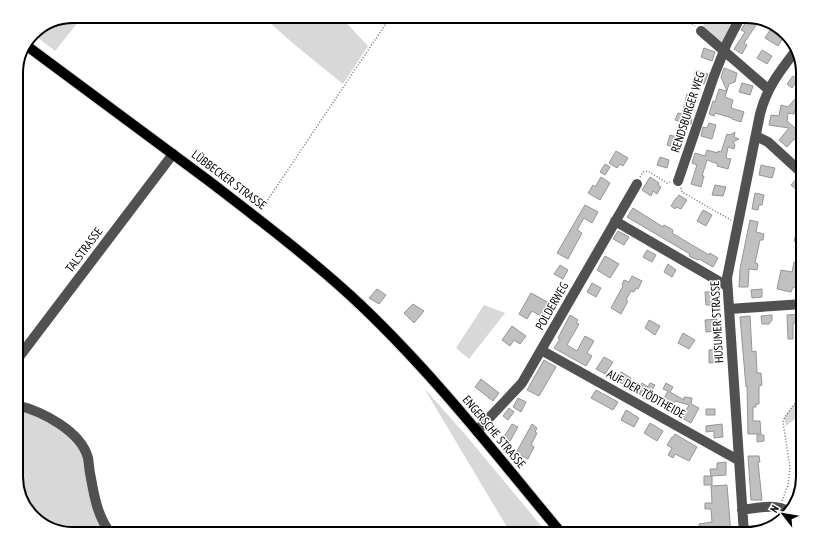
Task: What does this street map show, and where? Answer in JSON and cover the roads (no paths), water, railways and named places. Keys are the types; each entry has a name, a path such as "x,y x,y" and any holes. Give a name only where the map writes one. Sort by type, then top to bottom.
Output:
{"main road":[{"name":"LÜBBECKER STRASSE","path":"30,48 256,217 351,296 404,348"},
{"name":"ENGERSCHE STRASSE","path":"404,348 477,431 556,527"}],"street":[{"name":"RENDSBURGER WEG","path":"678,181 714,76 738,23"},
{"path":"701,32 768,89"},
{"name":"HUSUMER STRASSE","path":"743,527 727,286 728,271 760,114 768,89 792,55"},
{"path":"756,136 768,142 796,168"},
{"name":"TALSTRASSE","path":"23,351 173,154"},
{"name":"POLDERWEG","path":"477,431 522,383 637,184"},
{"path":"615,221 727,286"},
{"path":"729,309 796,304"},
{"name":"AUF DER TÖDTHEIDE","path":"542,350 738,460"},
{"path":"23,408 58,423 70,431 79,440 88,458 94,497 100,515 107,527"},
{"path":"742,510 772,507 783,510"}]}
